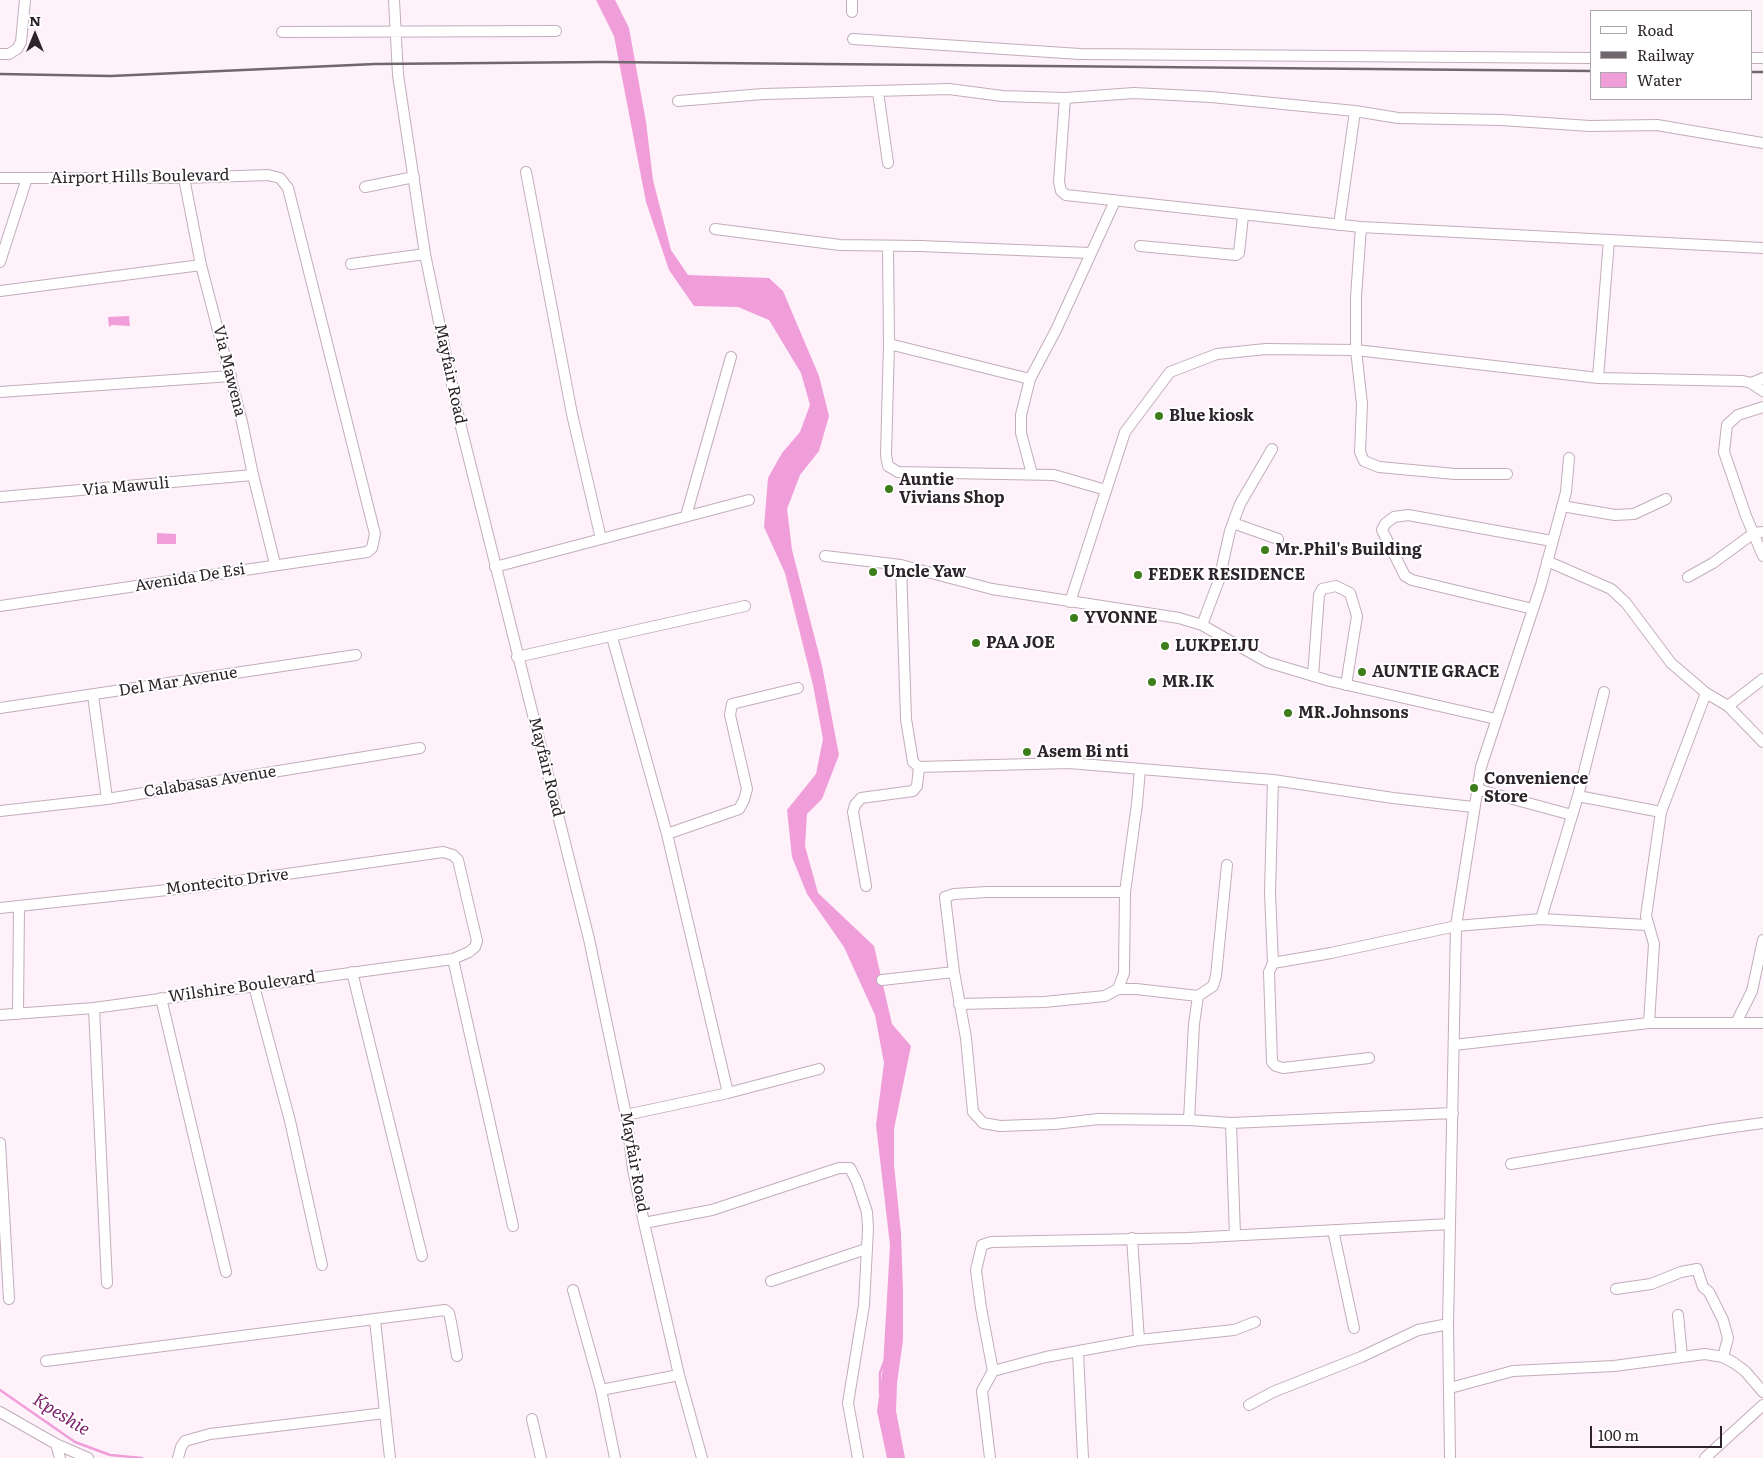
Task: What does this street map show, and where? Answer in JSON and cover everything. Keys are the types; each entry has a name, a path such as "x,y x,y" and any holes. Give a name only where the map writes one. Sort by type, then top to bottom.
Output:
{"street":[{"path":"0,54 9,54 17,49 21,42 26,0"},
{"name":"Mayfair Road","path":"394,0 398,75 426,254 459,419 589,939 626,1115 633,1169 644,1223 679,1375 702,1458"},
{"path":"852,0 852,12"},
{"path":"282,32 556,31"},
{"path":"853,39 1080,54 1590,58"},
{"path":"678,101 763,94 949,89 1002,96 1065,98 1134,93 1211,97 1355,111 1398,118 1501,120 1590,126 1657,124 1763,143"},
{"path":"878,92 888,163"},
{"path":"1065,98 1059,182 1061,191 1066,195 1361,228 1763,248"},
{"path":"1339,225 1355,111"},
{"path":"526,172 572,414 601,540"},
{"name":"Airport Hills Boulevard","path":"0,178 184,178 268,175 280,178 288,188 374,526 374,542"},
{"path":"364,187 414,177"},
{"path":"0,262 27,178"},
{"name":"Via Mawena","path":"184,178 201,265 231,376 275,564"},
{"path":"1032,474 1021,433 1021,416 1030,379 1056,330 1115,201"},
{"path":"1140,246 1236,255 1239,253 1243,216"},
{"path":"1361,228 1356,297 1356,350 1362,404 1360,452 1364,461 1379,467 1446,473 1507,474"},
{"path":"715,229 840,245 920,246 1090,254"},
{"path":"1598,378 1609,240"},
{"path":"888,247 889,344 886,401 886,455 888,466 898,472 1054,475 1106,490"},
{"path":"351,264 426,254"},
{"path":"0,291 201,265"},
{"path":"889,344 1030,379"},
{"path":"1070,602 1125,432 1170,372 1217,354 1266,349 1356,350 1598,378 1743,380 1763,391"},
{"path":"686,516 731,357"},
{"path":"0,392 231,376"},
{"path":"1751,383 1763,378"},
{"path":"1763,407 1738,415 1727,425 1724,452 1759,533 1763,556"},
{"path":"1202,625 1219,580 1233,523 1240,504 1272,449"},
{"path":"1450,1458 1448,1324 1456,926 1476,789 1496,719 1547,561 1562,506 1569,458"},
{"name":"Via Mawuli","path":"0,497 253,475"},
{"path":"1562,506 1615,515 1634,514 1666,499"},
{"path":"495,567 749,500"},
{"path":"1533,609 1412,580 1405,576 1383,536 1382,530 1384,524 1394,517 1408,515 1552,541"},
{"path":"1233,523 1278,540"},
{"path":"1688,577 1759,533"},
{"name":"Avenida De Esi","path":"0,606 64,598 275,564 368,552 374,542"},
{"path":"825,556 901,565 992,589 1179,618 1202,625 1267,662 1346,685 1496,719"},
{"path":"1547,561 1611,589 1626,603 1671,663 1706,693 1728,706 1763,742"},
{"path":"901,565 906,719 913,762 919,767 1069,763 1273,780 1393,798 1473,807"},
{"path":"1313,676 1319,595 1322,589 1336,586 1350,593 1357,616 1346,685"},
{"path":"517,657 745,606"},
{"path":"612,637 667,834 728,1093"},
{"name":"Del Mar Avenue","path":"0,708 356,655"},
{"path":"1728,706 1763,679"},
{"path":"667,834 739,809 744,800 747,789 730,715 732,704 798,688"},
{"path":"1541,919 1578,796 1604,692"},
{"path":"1649,1023 1654,944 1647,925 1647,903 1661,812 1706,693"},
{"path":"93,695 107,799"},
{"name":"Calabasas Avenue","path":"0,811 107,799 420,748"},
{"path":"866,886 853,812 854,805 861,798 913,791 917,786 919,767"},
{"path":"1118,989 1124,973 1125,892 1138,804 1140,769"},
{"path":"1273,780 1270,893 1273,963 1269,972 1272,1062 1276,1066 1284,1068 1368,1058"},
{"path":"1476,789 1572,815"},
{"path":"1578,796 1661,812"},
{"name":"Montecito Drive","path":"0,908 195,887 443,852 453,855 458,860 477,941"},
{"path":"959,1004 1044,1002 1105,996 1118,989 1136,989 1198,996 1213,986 1216,976 1227,866"},
{"path":"1125,892 987,892 954,894 945,897 954,972 966,1038 973,1112 983,1123 1009,1125 1055,1124 1098,1119 1190,1120 1231,1123 1453,1113"},
{"path":"18,1014 19,906"},
{"path":"1273,963 1331,953 1456,926 1541,919 1647,925"},
{"path":"1737,1021 1752,991 1763,940"},
{"name":"Wilshire Boulevard","path":"0,1015 94,1008 453,959 469,952 475,947 477,941"},
{"path":"453,959 513,1226"},
{"path":"352,972 422,1256"},
{"path":"882,980 954,972"},
{"path":"1124,973 1136,989"},
{"path":"254,986 290,1121 322,1264"},
{"path":"1190,1120 1194,1024 1198,996"},
{"path":"161,998 226,1272"},
{"path":"94,1008 107,1283"},
{"path":"1454,1045 1649,1023 1737,1021 1763,1023"},
{"path":"626,1115 728,1093 819,1069"},
{"path":"1231,1123 1235,1235"},
{"path":"1511,1164 1719,1129 1763,1124"},
{"path":"0,1143 9,1299"},
{"path":"644,1223 712,1210 839,1168 850,1168 858,1182 867,1212 868,1229 864,1305 848,1403 858,1458"},
{"path":"990,1458 982,1391 993,1371 976,1270 982,1246 998,1240 1026,1241 1235,1235 1450,1224"},
{"path":"1332,1230 1354,1328"},
{"path":"1132,1238 1139,1340"},
{"path":"770,1280 866,1249"},
{"path":"1616,1289 1651,1284 1681,1272 1697,1269 1703,1286 1709,1292 1728,1338 1723,1357"},
{"path":"573,1290 601,1390 615,1458"},
{"path":"46,1361 445,1310 449,1313 457,1356"},
{"path":"1678,1315 1682,1357"},
{"path":"375,1320 390,1458"},
{"path":"993,1371 1046,1357 1139,1340 1234,1330 1254,1322"},
{"path":"1249,1405 1273,1392 1361,1357 1418,1330 1448,1324"},
{"path":"1078,1352 1083,1458"},
{"path":"1450,1388 1513,1371 1614,1366 1705,1354 1723,1357 1745,1371 1763,1392"},
{"path":"601,1390 679,1375"},
{"path":"1705,1458 1763,1404"},
{"path":"0,1412 56,1444 88,1458"},
{"path":"178,1457 185,1441 210,1434 385,1413"},
{"path":"532,1419 541,1458"},
{"path":"56,1444 60,1458"}],"water":[{"path":"596,0 615,0 629,28 646,122 653,180 671,250 688,275 769,278 783,291 819,376 829,416 819,451 800,475 787,509 792,550 822,666 839,755 822,799 807,814 805,846 818,893 874,946 892,1024 911,1046 894,1129 894,1165 901,1233 903,1291 903,1340 897,1383 896,1411 905,1458 887,1458 877,1411 883,1367 890,1245 876,1125 884,1063 875,1015 844,947 807,894 792,857 787,810 816,774 823,739 813,685 785,573 764,527 768,478 782,453 800,432 810,405 801,373 769,320 738,307 694,306 669,270 646,202 614,36"},
{"path":"129,316 130,326 112,325 109,327 108,317"},
{"path":"157,533 176,534 176,544 157,544"}],"waterway":[{"path":"880,1393 880,1373 884,1362"},
{"name":"Kpeshie","path":"0,1390 75,1442 110,1455 142,1458"}],"railway":[{"path":"0,74 111,76 375,64 602,62 1590,71"},
{"path":"1753,72 1763,72"}],"place":[{"name":"Blue kiosk","path":"1159,416"},
{"name":"Auntie Vivians Shop","path":"889,489"},
{"name":"Mr.Phil's Building","path":"1265,550"},
{"name":"Uncle Yaw","path":"873,572"},
{"name":"FEDEK RESIDENCE","path":"1138,575"},
{"name":"YVONNE","path":"1074,618"},
{"name":"PAA JOE","path":"976,643"},
{"name":"LUKPEIJU","path":"1165,646"},
{"name":"AUNTIE GRACE","path":"1362,672"},
{"name":"MR.IK","path":"1152,682"},
{"name":"MR.Johnsons","path":"1288,713"},
{"name":"Asem Bi nti","path":"1027,752"},
{"name":"Convenience Store","path":"1474,788"}]}
